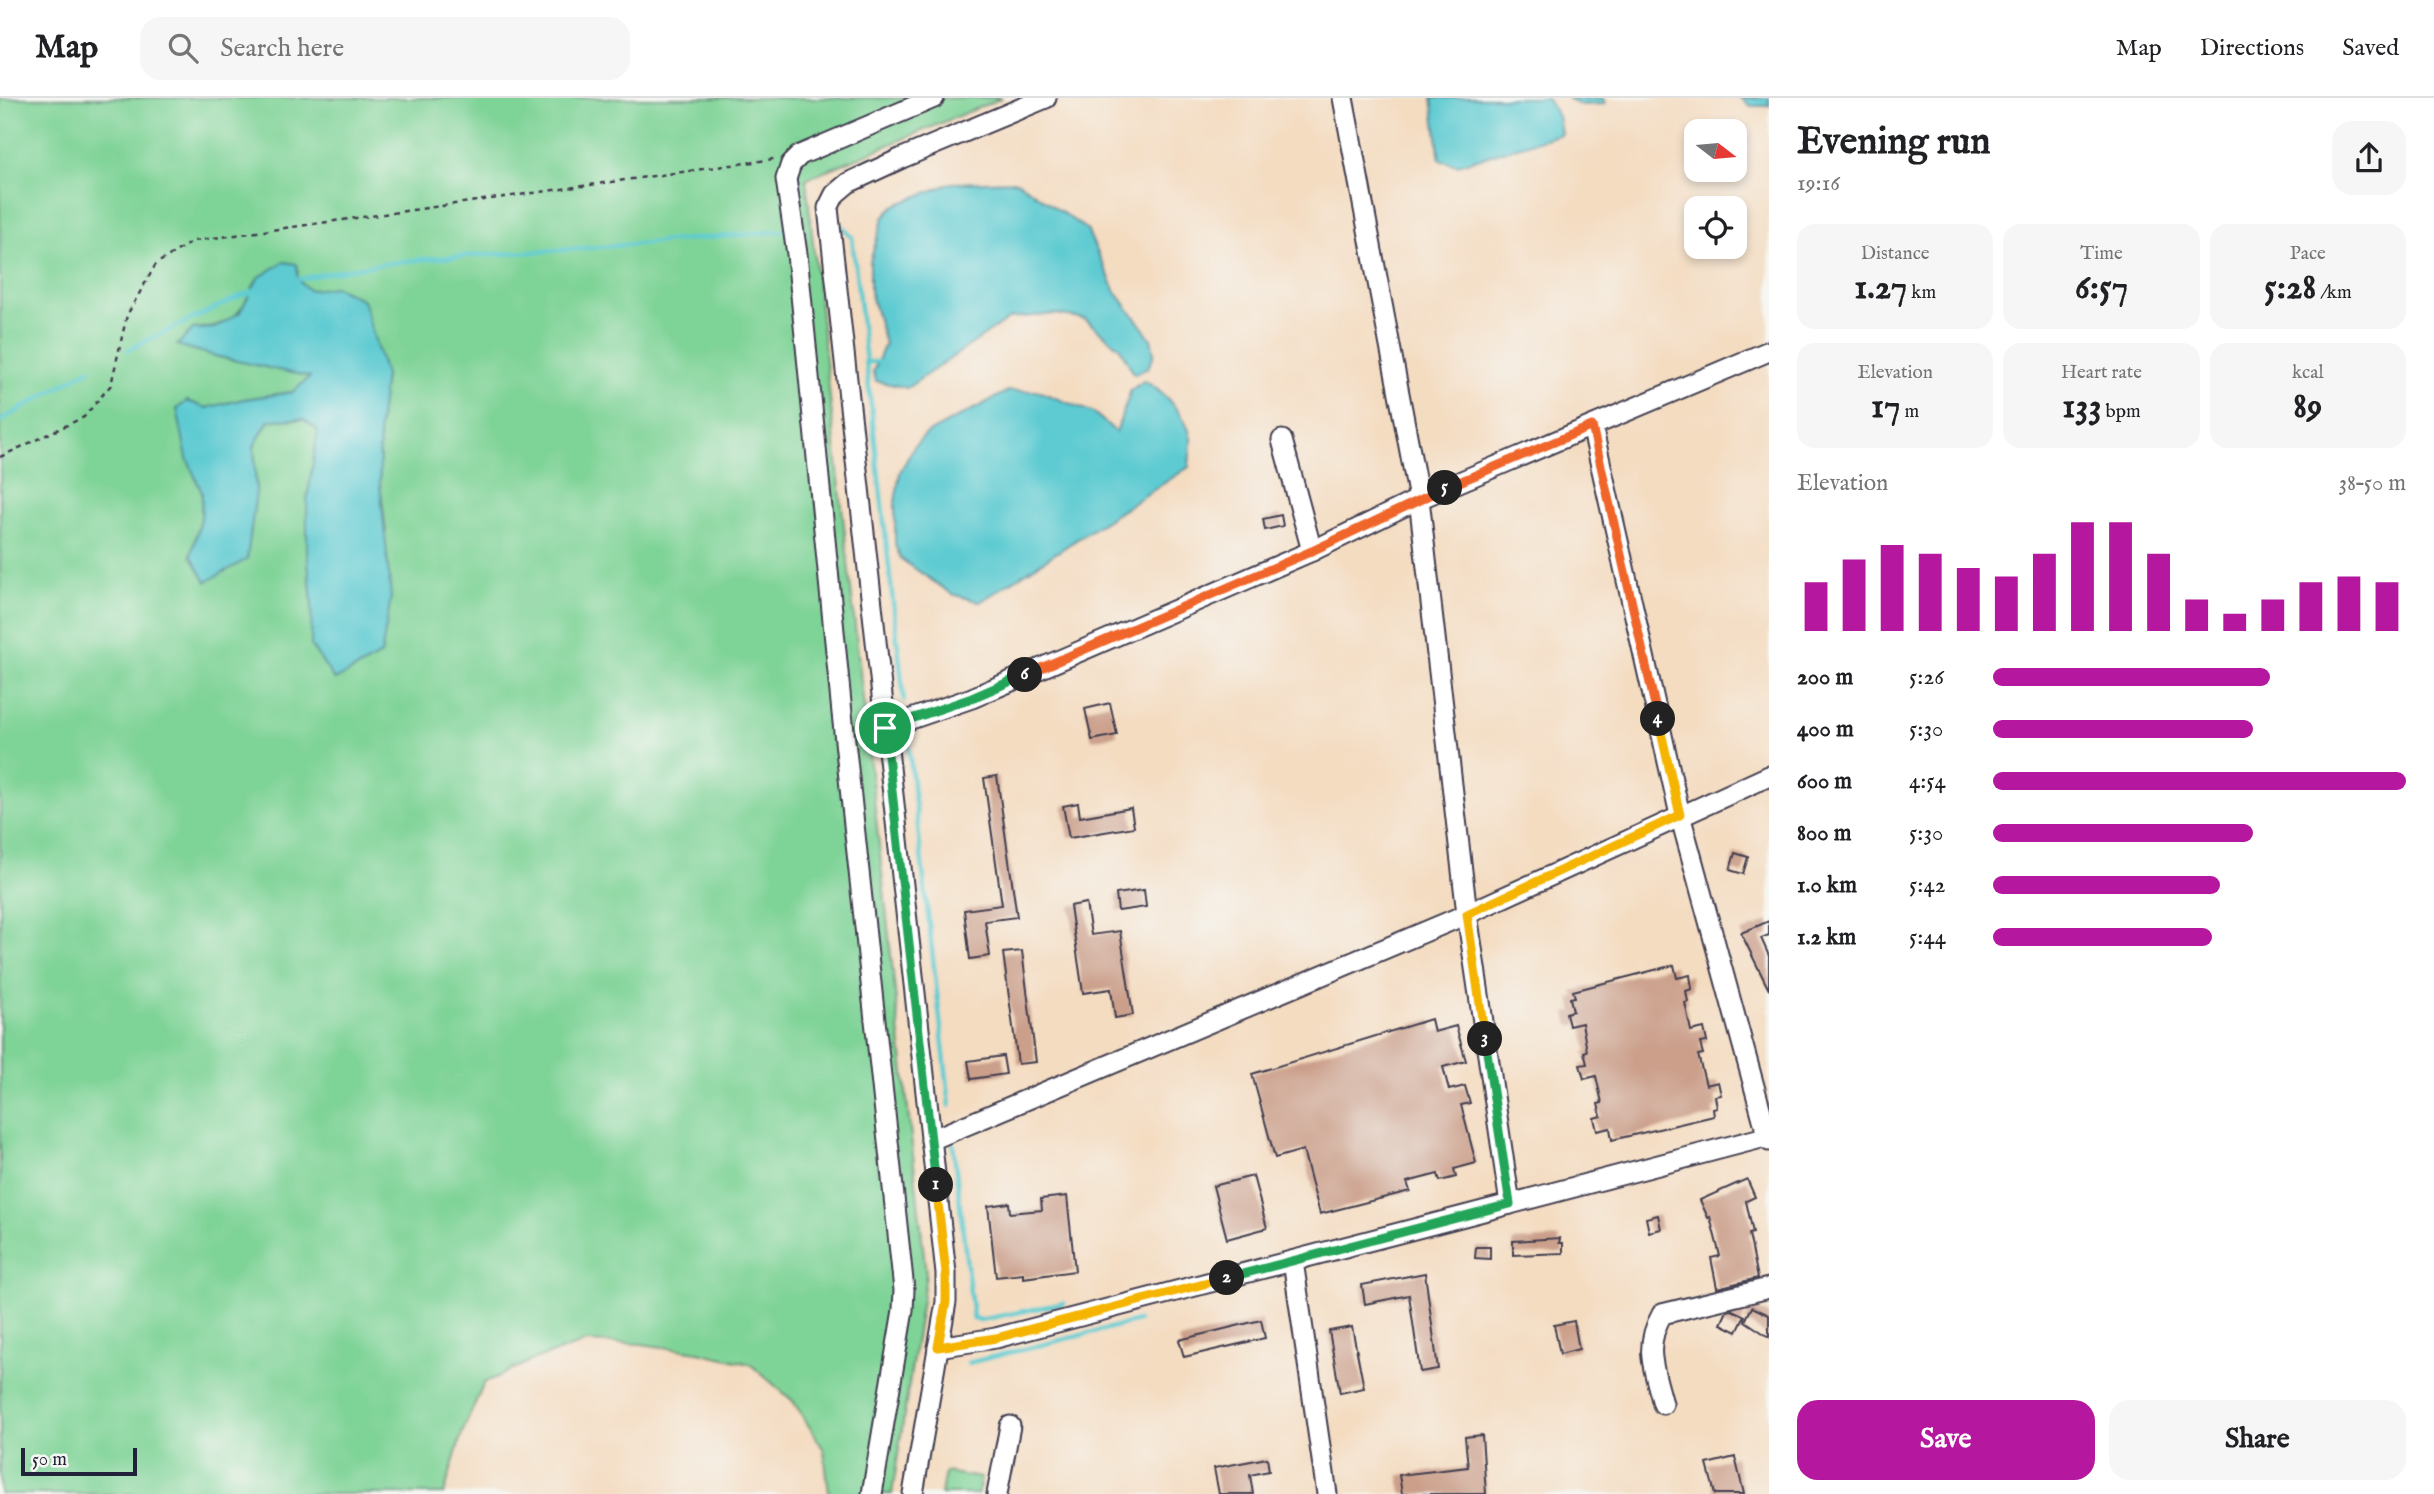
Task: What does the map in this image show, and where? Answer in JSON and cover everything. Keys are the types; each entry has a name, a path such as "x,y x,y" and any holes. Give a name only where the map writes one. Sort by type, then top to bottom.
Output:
{"lane":[{"path":"872,1494 903,1310 904,1290 797,254 786,179 791,164 800,155 934,98"},
{"path":"913,1494 946,1302 946,1273 828,208 835,194 848,183 1045,98"},
{"path":"1343,98 1419,499 1467,914 1510,1204"},
{"path":"885,728 972,698 1312,551 1419,499 1769,351"},
{"path":"938,1347 996,1338 1769,1138 1680,815 1592,426"},
{"path":"1282,440 1312,551"},
{"path":"931,1140 1467,914 1769,776"},
{"path":"1293,1261 1327,1494"},
{"path":"1663,1404 1650,1356 1653,1330 1662,1314 1769,1288"},
{"path":"997,1494 1010,1426"}],"path":[{"path":"0,457 84,417 111,385 127,315 156,264 194,241 773,159"}],"green space":[{"path":"0,98 1002,98 806,179 926,1274 892,1494 829,1494 824,1450 793,1401 750,1364 698,1352 641,1344 586,1342 533,1360 484,1383 462,1433 444,1494 0,1494","holes":["258,278 298,280 309,290 336,287 363,300 385,375 379,427 380,483 386,532 312,601 307,551 307,501 318,430 303,419 269,420 254,446 256,492 191,555 201,519 202,493 187,401 206,408 293,392 311,376 219,357 178,345 193,329 219,325 235,316"]},
{"path":"945,1472 981,1478 978,1494 941,1494"}],"water":[{"path":"1432,98 1547,98 1558,116 1561,134 1457,165 1440,160"},
{"path":"1568,98 1603,98 1605,104 1579,105"},
{"path":"1740,98 1769,98 1769,106 1751,106"},
{"path":"1017,181 1087,230 1116,292 1151,339 1154,354 1148,368 1134,374 1120,348 1085,319 1056,314 1010,318 907,388 876,381 873,372 885,344 870,291 870,262 883,218 893,206 951,183"},
{"path":"284,262 297,264 298,280 309,290 336,287 363,300 385,375 379,427 380,483 391,597 381,655 335,680 311,646 312,601 307,551 307,501 318,430 303,419 269,420 254,446 256,492 247,559 206,582 191,555 201,519 202,493 187,458 177,409 187,401 206,408 293,392 310,377 177,345 193,329 215,328 240,312 258,278"},
{"path":"1144,381 1166,397 1189,430 1189,467 980,602 952,594 901,559 895,545 895,502 900,472 915,445 926,434 1008,391 1038,391 1094,413 1116,432 1131,390"}],"building":[{"path":"1281,515 1283,526 1265,530 1263,519"},
{"path":"1110,703 1117,735 1092,740 1085,709"},
{"path":"997,776 1017,917 985,921 990,956 970,959 964,910 1002,905 984,778"},
{"path":"1078,803 1080,817 1131,808 1134,827 1069,838 1063,806"},
{"path":"1735,853 1748,857 1743,874 1730,870"},
{"path":"1144,890 1146,907 1118,911 1116,894"},
{"path":"1086,903 1091,935 1120,931 1133,1015 1115,1018 1111,989 1083,993 1070,906"},
{"path":"1769,921 1769,935 1761,938 1769,956 1769,990 1741,933"},
{"path":"1022,951 1036,1062 1018,1064 1003,953"},
{"path":"1674,965 1677,978 1690,975 1692,989 1686,991 1688,1002 1685,1003 1691,1031 1704,1028 1707,1042 1700,1043 1703,1054 1698,1055 1706,1085 1718,1082 1721,1095 1715,1096 1717,1108 1713,1109 1714,1116 1612,1140 1610,1128 1597,1131 1594,1118 1601,1116 1598,1104 1602,1103 1596,1076 1584,1079 1580,1065 1587,1064 1584,1052 1587,1051 1582,1023 1569,1026 1566,1013 1573,1011 1570,998 1575,997 1573,991"},
{"path":"1431,1019 1434,1032 1456,1026 1466,1061 1443,1067 1449,1090 1465,1086 1470,1103 1461,1105 1476,1163 1454,1169 1456,1177 1440,1181 1438,1174 1407,1182 1410,1191 1320,1214 1303,1150 1275,1158 1252,1074"},
{"path":"1003,1056 1006,1074 971,1079 968,1061"},
{"path":"1253,1176 1267,1228 1227,1239 1213,1186"},
{"path":"1747,1179 1755,1197 1746,1201 1753,1233 1749,1234 1758,1278 1717,1288 1711,1258 1720,1256 1710,1217 1708,1218 1700,1200"},
{"path":"1067,1196 1075,1271 1023,1278 1023,1274 996,1277 988,1206 1009,1203 1010,1213 1042,1210 1041,1199"},
{"path":"1658,1215 1661,1229 1649,1232 1646,1218"},
{"path":"1560,1238 1563,1253 1513,1255 1513,1241"},
{"path":"1476,1247 1490,1247 1490,1259 1475,1258"},
{"path":"1425,1273 1438,1369 1420,1372 1409,1295 1365,1304 1362,1285"},
{"path":"1752,1307 1769,1315 1769,1337 1745,1321"},
{"path":"1732,1310 1745,1316 1737,1332 1721,1324 1727,1311"},
{"path":"1261,1320 1265,1338 1184,1357 1179,1340"},
{"path":"1574,1321 1579,1349 1560,1354 1554,1325"},
{"path":"1352,1327 1364,1388 1340,1393 1329,1331"},
{"path":"1482,1435 1486,1494 1402,1494 1399,1475 1468,1467 1465,1437"},
{"path":"1735,1457 1744,1494 1715,1494 1707,1464"},
{"path":"1267,1458 1269,1471 1250,1475 1253,1494 1219,1494 1214,1468"}],"waterway":[{"path":"843,227 852,237 904,700"},
{"path":"293,281 398,262 783,231"},
{"path":"128,350 254,291"},
{"path":"865,362 878,362"},
{"path":"0,421 90,369"},
{"path":"908,741 950,1106"},
{"path":"953,1144 973,1318 980,1320 1064,1303"},
{"path":"968,1363 1138,1321"}],"route":[{"path":"1592,426 1680,815 1467,914 1510,1204 996,1338 938,1347 946,1302 946,1273 885,728 972,698 1312,551 1419,499 1592,426"}]}
